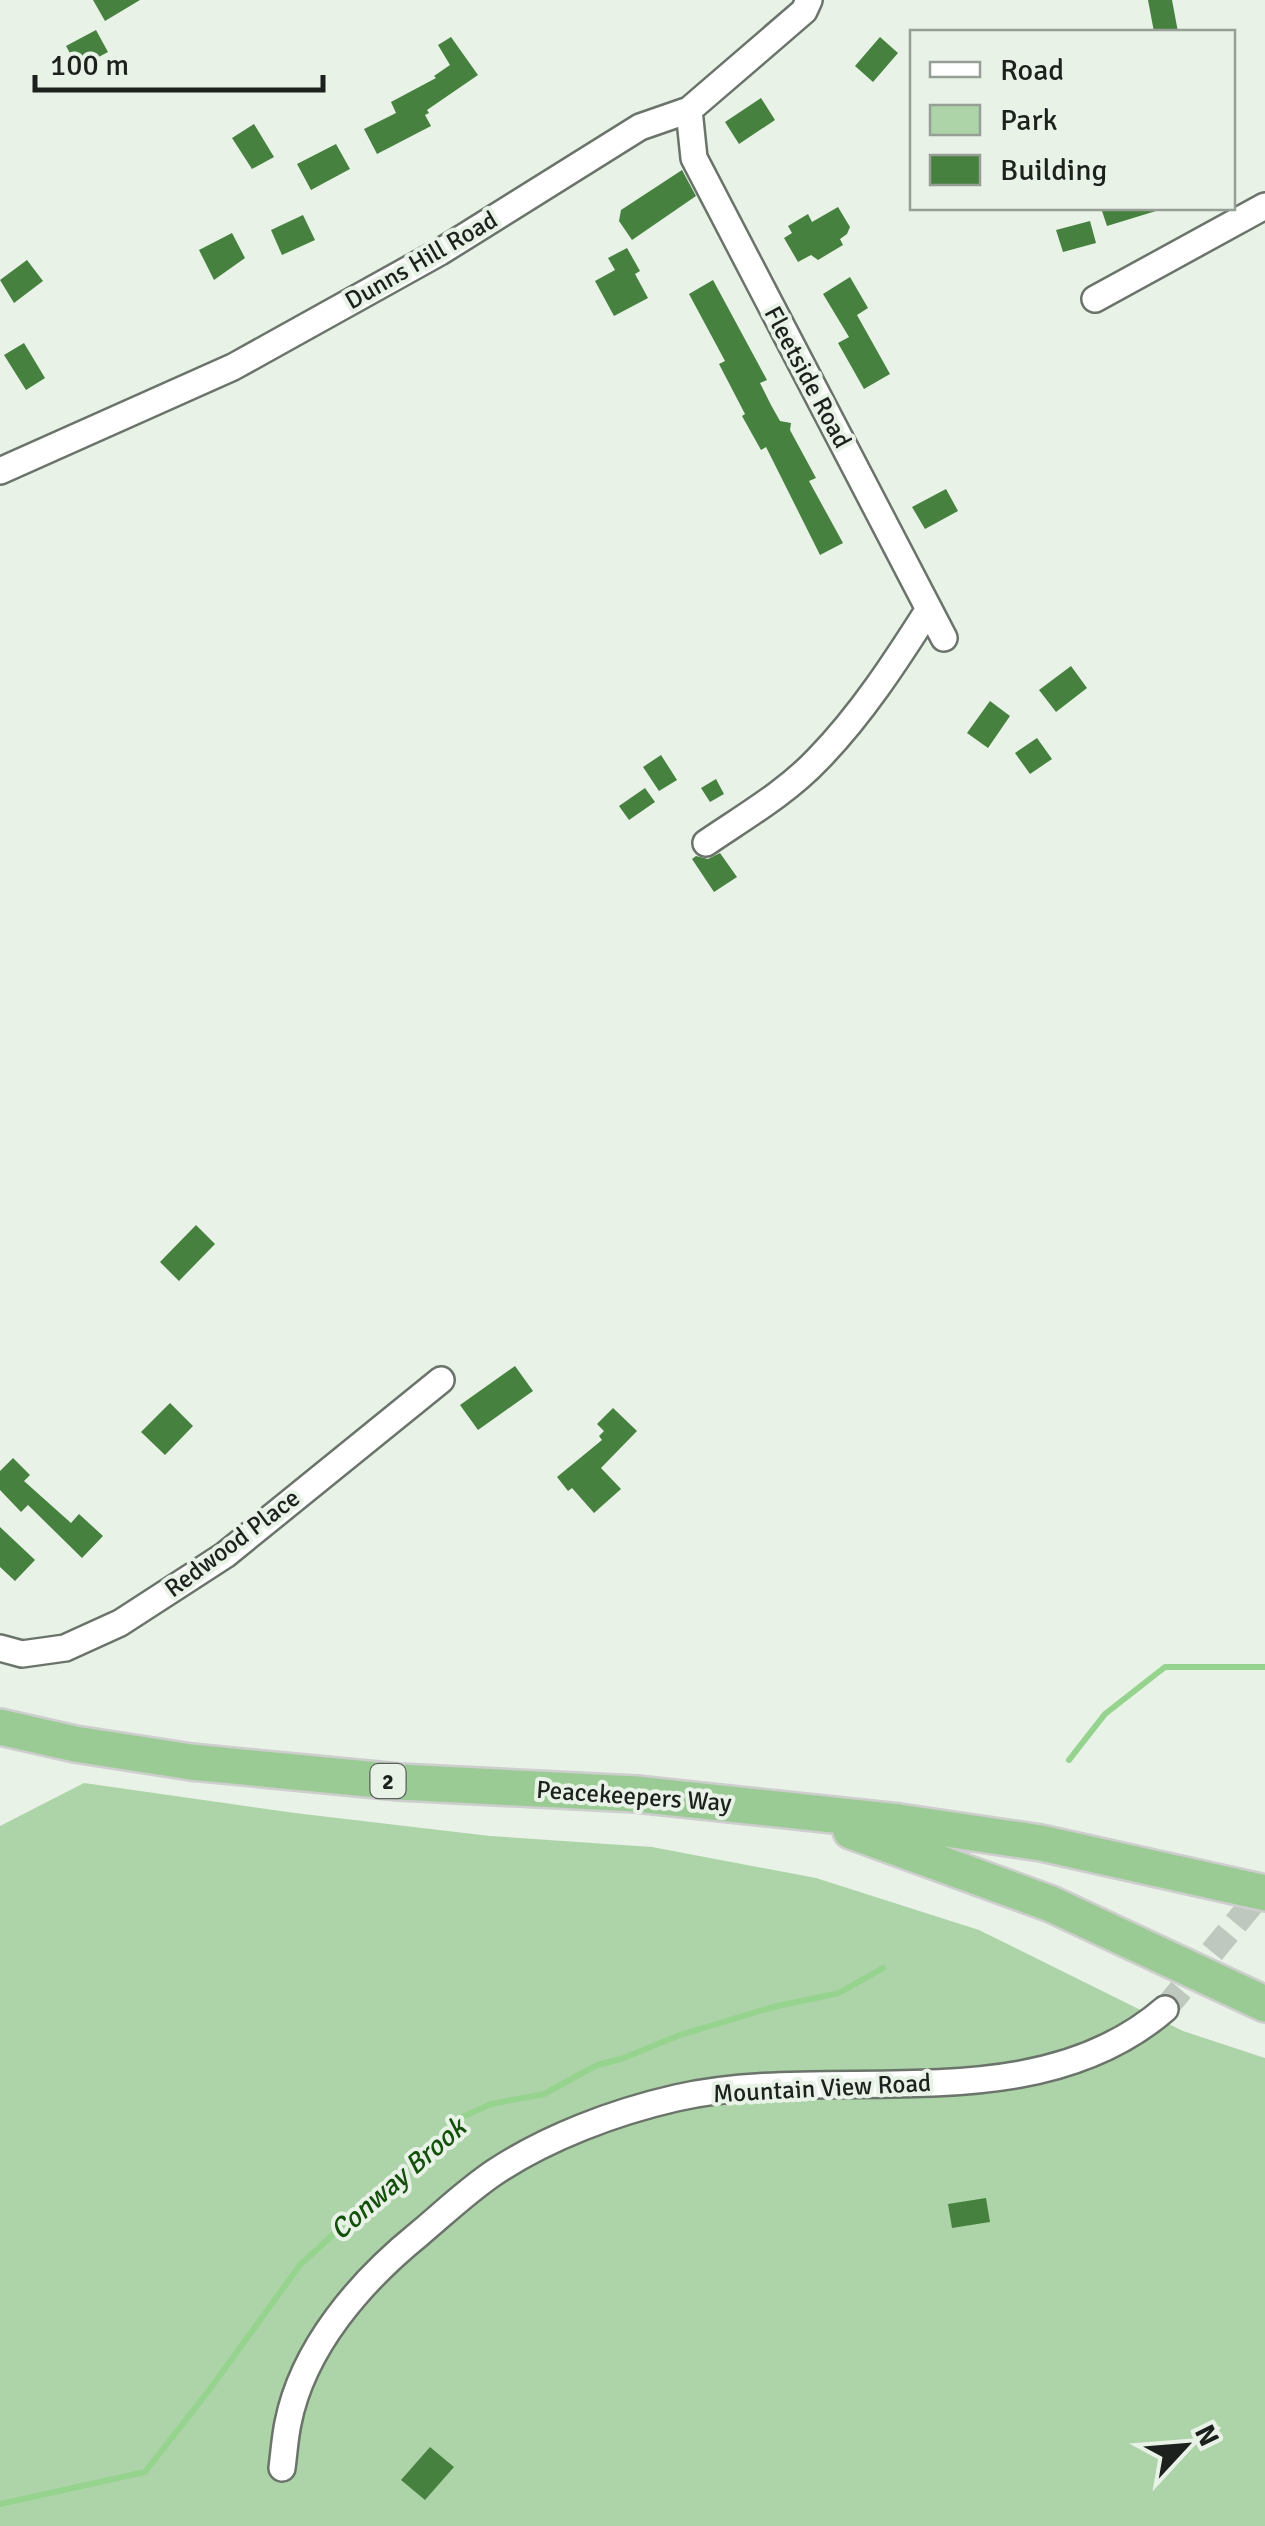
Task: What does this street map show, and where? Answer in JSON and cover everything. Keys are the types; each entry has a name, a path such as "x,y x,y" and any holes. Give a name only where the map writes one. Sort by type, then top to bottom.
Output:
{"highway":[{"name":"Peacekeepers Way","path":"0,1727 74,1744 191,1762 399,1782 636,1794 779,1807 1040,1843 1265,1894"},
{"path":"779,1807 934,1859 1051,1904 1265,2004"}],"street":[{"name":"Dunns Hill Road","path":"0,471 233,367 440,252 640,127 689,110 804,10 809,0"},
{"name":"Fleetside Road","path":"689,110 694,158 944,638"},
{"path":"1094,299 1265,206"},
{"path":"706,844 778,794 818,759 893,666 929,609"},
{"name":"Redwood Place","path":"0,1648 22,1654 66,1648 120,1623 226,1554 441,1380"},
{"name":"Mountain View Road","path":"282,2468 288,2420 311,2358 352,2298 400,2249 478,2186 539,2146 630,2111 729,2090 970,2081 1020,2074 1078,2060 1112,2046 1138,2032 1165,2010"}],"green space":[{"path":"84,1783 490,1836 652,1847 816,1878 979,1930 1183,2031 1265,2058 1265,2526 0,2526 0,1826"}],"building":[{"path":"93,0 140,0 105,21"},
{"path":"1148,0 1172,0 1178,30 1154,30"},
{"path":"96,30 108,52 78,68 66,46"},
{"path":"451,37 478,75 427,110 425,115 431,126 377,154 364,129 396,113 391,102 436,78 450,65 438,45"},
{"path":"880,37 898,53 873,82 855,66"},
{"path":"761,98 775,120 739,144 725,122"},
{"path":"254,124 274,157 252,169 232,138"},
{"path":"336,144 350,169 311,190 297,164"},
{"path":"682,170 696,196 632,240 619,221 621,210"},
{"path":"838,207 850,227 840,239 843,245 818,260 811,255 798,262 784,238 792,233 788,226 808,214 812,222"},
{"path":"1102,210 1156,210 1156,211 1107,226"},
{"path":"303,215 315,240 282,255 271,230"},
{"path":"1090,221 1096,243 1063,252 1056,230"},
{"path":"232,233 245,258 214,280 199,250"},
{"path":"627,248 640,271 635,274 648,298 614,316 595,281 615,270 608,258"},
{"path":"27,260 43,281 14,303 0,280"},
{"path":"850,277 868,308 857,315 890,374 864,389 838,343 849,337 823,294"},
{"path":"713,280 767,380 760,383 771,405 780,421 791,423 790,430 816,478 809,481 843,543 820,555 766,447 761,450 742,416 745,414 719,364 725,361 689,294"},
{"path":"24,343 45,378 26,390 4,355"},
{"path":"946,489 958,511 925,529 912,507"},
{"path":"1071,666 1087,688 1056,712 1039,690"},
{"path":"990,701 1010,716 988,748 967,733"},
{"path":"1037,738 1052,759 1030,774 1015,753"},
{"path":"661,755 677,780 659,791 643,767"},
{"path":"716,779 724,794 710,802 701,788"},
{"path":"645,788 655,802 629,820 619,806"},
{"path":"720,853 737,877 714,892 692,859 708,859"},
{"path":"196,1225 215,1244 179,1281 160,1262"},
{"path":"515,1366 533,1391 478,1430 460,1405"},
{"path":"170,1403 193,1426 165,1455 141,1432"},
{"path":"613,1408 637,1431 601,1468 621,1489 594,1513 557,1477 602,1440 599,1436 604,1431 597,1424"},
{"path":"13,1458 30,1475 24,1481 71,1523 79,1514 103,1536 82,1558 28,1505 21,1512 0,1490 0,1471"},
{"path":"0,1527 35,1560 15,1581 0,1567"},
{"path":"986,2198 990,2222 952,2228 948,2204"},
{"path":"430,2447 454,2467 425,2500 401,2480"}],"waterway":[{"name":"Conway Brook","path":"1069,1760 1105,1714 1165,1667 1265,1667"},
{"name":"Conway Brook","path":"0,2504 145,2472 300,2265 460,2118 491,2104 544,2094 597,2065 680,2035 773,2007 839,1993 883,1968"}],"tunnel":[{"path":"1165,2009 1265,1888"}]}
